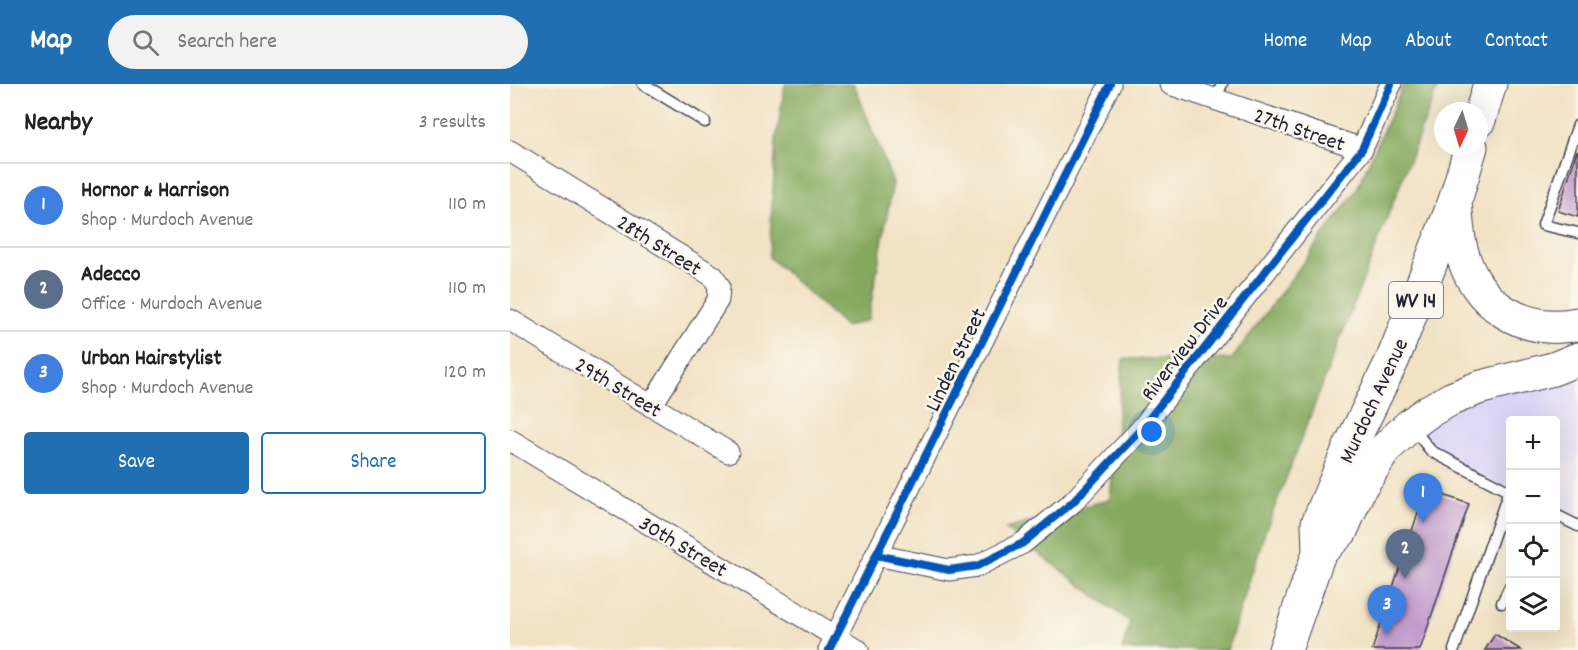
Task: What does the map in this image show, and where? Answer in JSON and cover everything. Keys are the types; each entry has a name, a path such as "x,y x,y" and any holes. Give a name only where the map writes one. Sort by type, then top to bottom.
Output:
{"main road":[{"path":"1484,102 1490,84"},
{"name":"Murdoch Avenue","path":"1285,650 1319,553 1318,523 1349,449 1393,359 1455,201 1468,156"},
{"path":"1455,201 1461,250 1470,272 1483,293 1498,308 1516,319 1537,325 1560,327 1578,324"},
{"path":"1393,359 1394,393 1410,425"},
{"name":"WV 14","path":"1410,425 1437,407 1478,388 1554,369 1578,359"},
{"name":"Murdoch Avenue","path":"1319,553 1341,531 1359,489 1385,449 1410,425"}],"street":[{"name":"Linden Street","path":"832,643 1110,84"},
{"name":"27th Street","path":"1170,84 1219,92 1362,149"},
{"name":"Riverview Drive","path":"876,555 949,570 977,566 1023,543 1073,502 1141,429 1362,149 1391,84"},
{"name":"28th Street","path":"510,151 713,276 719,286 718,300 651,406"},
{"name":"29th Street","path":"510,320 728,452"},
{"name":"30th Street","path":"510,440 832,643 858,650"}],"lane":[{"path":"643,84 705,122"},
{"path":"1578,125 1543,225 1578,233"},
{"path":"1410,425 1431,451 1506,490"},
{"path":"1454,650 1506,503"},
{"path":"1560,517 1578,526"},
{"path":"1502,603 1506,594"}],"shaded area":[{"path":"1578,359 1578,526 1560,517 1560,416 1506,416 1506,490 1431,451 1410,425"}],"green space":[{"path":"785,84 854,84 893,183 868,320 846,327 769,257 776,140"},
{"path":"1404,84 1439,84 1264,535 1227,650 1122,650 1130,622 1006,529 1110,499 1123,359 1232,359 1356,191"}],"building":[{"path":"1578,151 1578,217 1558,211"},
{"path":"1426,489 1469,504 1420,650 1372,650"},
{"path":"1495,634 1521,650 1485,650"}],"cycle path":[{"path":"829,650 1110,84"},
{"path":"876,555 949,570 977,566 1023,543 1073,502 1141,429 1362,149 1391,84"}],"place":[{"name":"Hornor & Harrison","path":"1423,523"},
{"name":"Adecco","path":"1405,579"},
{"name":"Urban Hairstylist","path":"1387,635"}]}
